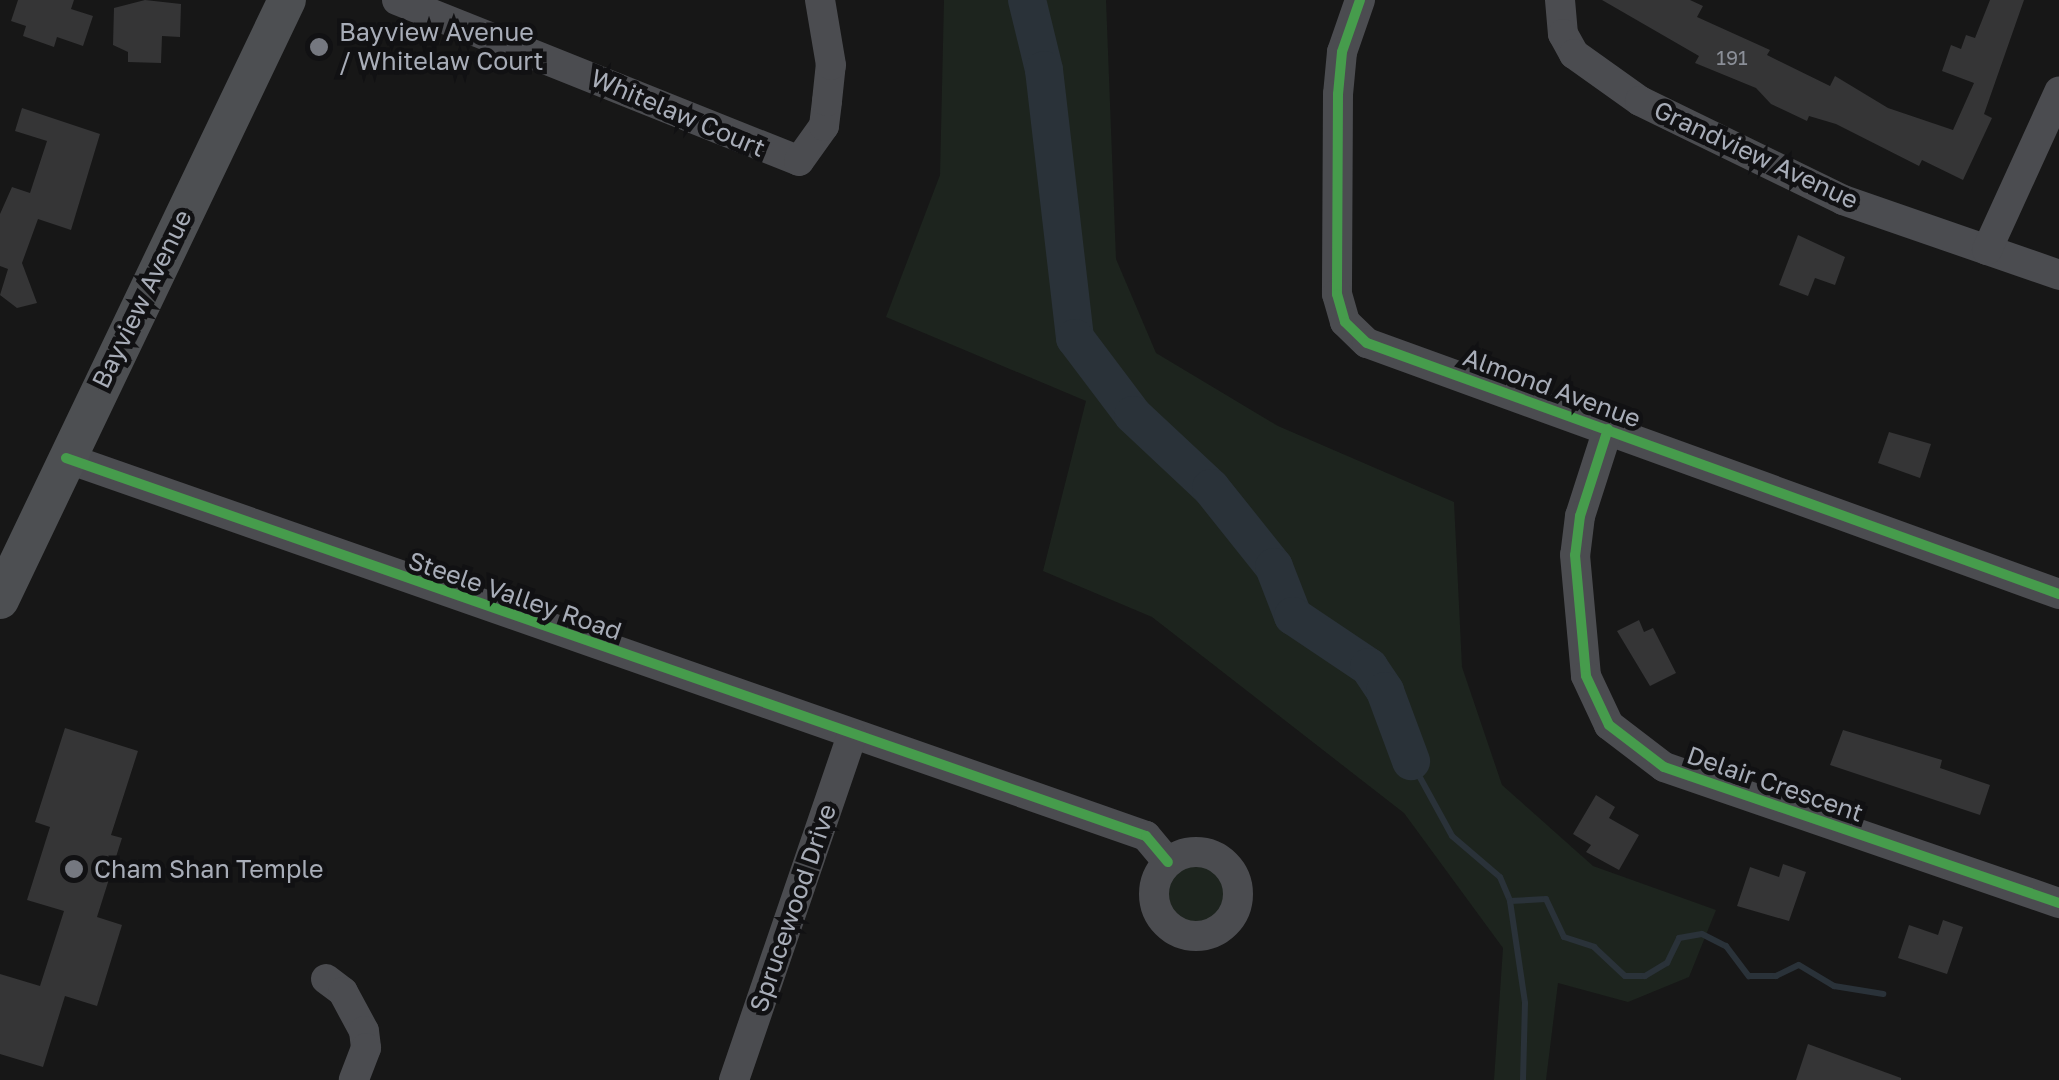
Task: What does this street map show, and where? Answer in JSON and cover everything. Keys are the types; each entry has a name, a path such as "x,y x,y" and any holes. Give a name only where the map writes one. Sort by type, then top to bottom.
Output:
{"main road":[{"name":"Bayview Avenue","path":"0,600 287,0"}],"street":[{"name":"Whitelaw Court","path":"397,0 800,161 824,126 828,101 831,65 820,0"},
{"name":"Almond Avenue","path":"1360,0 1342,52 1338,94 1336,294 1345,322 1368,343 2059,594"},
{"name":"Grandview Avenue","path":"1560,0 1562,34 1597,76 1794,178 2059,275"},
{"path":"1987,250 2059,92"},
{"name":"Delair Crescent","path":"1608,429 1580,516 1575,555 1586,676 1609,726 1664,767 2059,903"},
{"name":"Steele Valley Road","path":"66,458 1146,836 1168,862"},
{"name":"Sprucewood Drive","path":"734,1080 852,736"},
{"path":"326,979 343,992 364,1031 366,1048 354,1080"}],"shaded area":[{"path":"944,0 1106,0 1116,259 1156,353 1278,426 1454,502 1462,667 1502,785 1593,866 1716,910 1689,977 1628,1002 1558,983 1546,1080 1494,1080 1503,948 1404,813 1152,617 1043,571 1086,401 886,317 940,175"},
{"path":"1196,864 1217,873 1226,894 1217,915 1196,924 1175,915 1166,894 1175,873"}],"building":[{"path":"18,0 74,0 71,9 93,16 83,46 57,37 54,47 23,36 26,26 11,21"},
{"path":"145,0 181,4 180,37 162,36 161,63 128,62 128,52 113,45 114,8"},
{"path":"1602,0 1690,0 1703,6 1697,17 1770,50 1767,55 1830,86 1835,76 1888,108 1953,130 1974,83 1942,71 1951,45 1961,49 1966,35 1975,38 1990,0 2024,0 1984,114 1992,118 1963,180 1922,160 1919,166 1836,124 1809,116 1807,121 1771,104 1756,88 1695,63 1699,56"},
{"path":"22,108 100,134 71,230 38,219 22,263 37,303 17,308 0,295 8,269 0,266 0,214 12,187 30,193 47,141 15,131"},
{"path":"1798,235 1845,257 1835,285 1815,278 1808,296 1779,285"},
{"path":"1889,432 1931,444 1920,478 1878,463"},
{"path":"1639,620 1644,632 1653,628 1676,673 1650,686 1617,631"},
{"name":"Cham Shan Temple","path":"65,728 138,751 111,835 122,838 97,917 122,925 97,1006 65,996 43,1067 0,1054 0,974 40,986 64,911 27,900 50,827 35,822"},
{"path":"1843,730 1942,760 1940,768 1990,785 1980,815 1830,765"},
{"path":"1596,795 1615,807 1609,818 1639,835 1619,870 1586,852 1591,845 1573,834"},
{"path":"1783,864 1806,872 1789,921 1737,906 1750,867 1779,877"},
{"path":"1943,920 1963,927 1947,974 1898,958 1909,925 1938,935"},
{"path":"1808,1044 1901,1078 1901,1080 1796,1080"}],"waterway":[{"path":"1027,0 1044,70 1075,338 1133,415 1211,488 1274,567 1293,616 1369,667 1385,691 1411,761"},
{"path":"1411,761 1452,836 1500,877 1510,901 1546,899 1564,937 1594,947 1625,976 1645,976 1667,963 1679,938 1702,934 1726,946 1749,976 1776,976 1799,965 1834,986 1883,994"},
{"path":"1510,901 1525,1003 1523,1080"}],"cycle path":[{"path":"1360,0 1342,52 1338,94 1337,294 1345,322 1367,343 2059,594"},
{"path":"1608,429 1580,516 1575,555 1586,676 1609,725 1664,767 2059,903"},
{"path":"66,458 1146,836 1168,862"}],"place":[{"name":"Bayview Avenue / Whitelaw Court","path":"319,47"},
{"name":"Cham Shan Temple","path":"74,869"}]}
